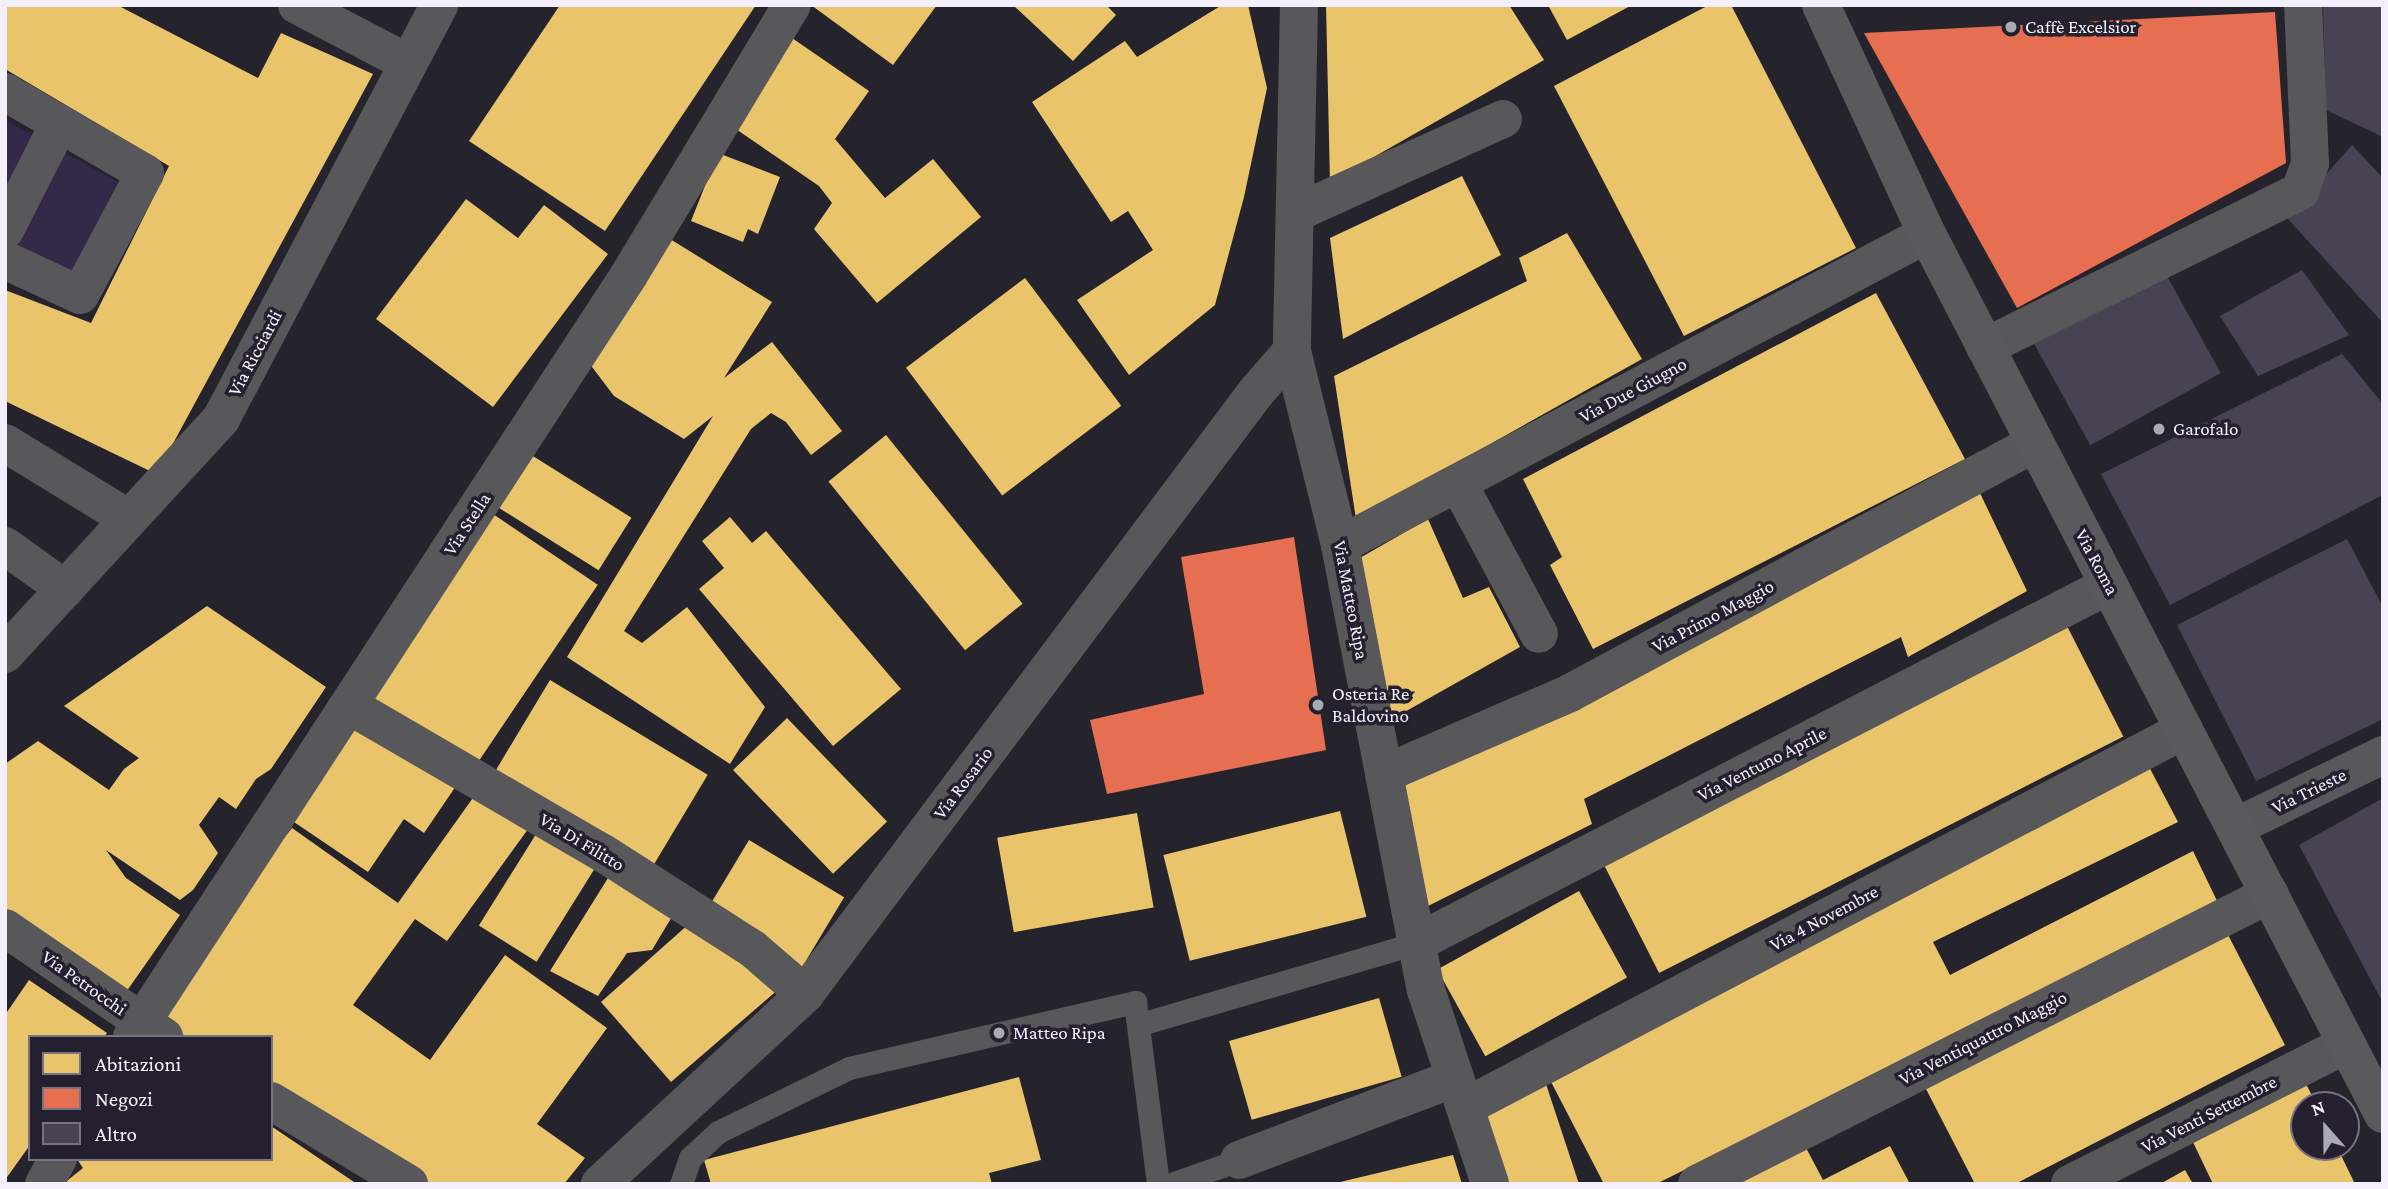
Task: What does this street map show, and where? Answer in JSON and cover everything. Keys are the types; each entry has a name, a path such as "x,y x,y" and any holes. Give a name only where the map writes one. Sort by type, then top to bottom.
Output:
{"main road":[{"name":"Via Roma","path":"1821,5 1927,234 2383,1114"}],"street":[{"path":"297,5 408,63"},
{"name":"Via Stella","path":"145,1032 350,706 629,275 792,5"},
{"name":"Via Matteo Ripa","path":"1300,5 1298,212 1292,351 1340,545 1426,990 1490,1184"},
{"path":"1985,347 2300,191 2309,163 2303,5"},
{"name":"Via Ricciardi","path":"5,654 221,418 408,63 424,12"},
{"path":"5,92 145,173 80,295 5,260"},
{"path":"1298,212 1503,119"},
{"path":"5,230 59,124"},
{"name":"Via Due Giugno","path":"1340,545 1927,234"},
{"name":"Via Rosario","path":"600,1184 804,993 1257,391 1292,351"},
{"path":"5,443 129,519"},
{"name":"Via Primo Maggio","path":"1384,774 1570,693 2035,443"},
{"path":"1458,482 1539,634"},
{"path":"5,546 65,589"},
{"name":"Via Ventuno Aprile","path":"1416,943 2109,585"},
{"name":"Via Di Filitto","path":"350,706 603,853 753,949 804,993"},
{"name":"Via 4 Novembre","path":"1239,1160 1460,1092 2184,730"},
{"name":"Via Trieste","path":"2235,827 2383,755"},
{"name":"Via Ventiquattro Maggio","path":"1697,1184 2270,894"},
{"name":"Via Petrocchi","path":"5,928 145,1032"},
{"name":"Via Venti Settembre","path":"2070,1184 2347,1044"},
{"path":"273,1102 409,1184"},
{"path":"44,1184 57,1161"}],"lane":[{"path":"1141,1024 1416,943"},
{"path":"681,1184 690,1158 718,1132 849,1068 1135,1002 1141,1024 1158,1184"},
{"path":"1171,1184 1239,1160"}],"shaded area":[{"path":"5,120 147,198 86,313 8,276 5,280"}],"building: Abitazioni":[{"path":"5,5 117,5 258,78 281,33 373,74 169,451 152,472 5,401 5,290 91,323 169,166 5,69"},
{"path":"560,5 756,5 605,231 469,141"},
{"path":"811,5 937,5 893,65"},
{"path":"1013,5 1106,5 1116,15 1073,61"},
{"path":"1222,5 1248,5 1267,88 1244,197 1215,305 1129,375 1077,300 1153,250 1128,211 1111,222 1032,102 1125,41 1137,57"},
{"path":"1326,5 1509,5 1544,60 1330,182"},
{"path":"1548,5 1632,5 1567,40"},
{"path":"1709,5 1731,5 1856,248 1684,336 1554,86"},
{"path":"792,38 869,91 835,139 885,198 933,159 981,217 877,303 814,229 832,203 819,186 727,123"},
{"path":"718,153 780,177 758,234 748,229 743,242 691,221"},
{"path":"1462,176 1501,255 1343,339 1330,238"},
{"path":"466,199 518,238 544,205 608,254 493,407 376,319"},
{"path":"1567,233 1642,359 1356,519 1334,376 1527,281 1519,258"},
{"path":"662,234 772,302 724,378 772,342 842,431 811,455 786,422 771,413 751,429 624,631 642,643 687,607 765,707 730,764 567,657 713,416 684,439 614,396 586,359"},
{"path":"1025,278 1121,406 1002,495 906,368"},
{"path":"1876,293 1965,459 1593,649 1550,565 1562,557 1523,479"},
{"path":"886,435 1023,604 965,650 828,482"},
{"path":"528,453 631,518 599,570 495,506"},
{"path":"1978,489 2027,591 1908,657 1901,637 1584,799 1592,824 1424,908 1392,779"},
{"path":"490,512 598,585 471,773 363,700"},
{"path":"730,517 752,543 766,531 901,689 833,746 699,589 724,568 702,541"},
{"path":"1428,519 1463,598 1489,587 1520,647 1385,723 1358,559"},
{"path":"207,606 326,687 271,769 256,779 236,809 219,797 199,825 218,853 193,890 180,900 106,850 126,878 180,915 124,995 5,915 5,764 38,741 109,790 124,769 139,758 64,706"},
{"path":"2067,626 2123,736 1659,973 1603,863"},
{"path":"550,680 708,775 651,870 493,775"},
{"path":"356,718 456,786 424,833 404,819 368,872 288,818"},
{"path":"787,718 887,822 833,874 733,770"},
{"path":"2146,761 2178,822 1933,942 1950,975 2193,851 2219,905 1656,1184 1604,1184 1547,1074"},
{"path":"480,788 531,825 447,941 415,919 353,1005 430,1060 505,955 607,1028 537,1124 585,1158 564,1184 424,1184 273,1090 273,1035 184,1035 160,1021 216,924 292,828 398,903"},
{"path":"1340,811 1366,917 1190,961 1163,855"},
{"path":"1137,813 1154,908 1014,932 997,838"},
{"path":"543,823 601,859 537,962 479,926"},
{"path":"749,840 844,897 802,967 707,910"},
{"path":"613,870 676,910 652,950 627,953 598,996 550,971"},
{"path":"1579,891 1627,978 1485,1056 1437,970"},
{"path":"690,923 780,988 671,1082 601,1002"},
{"path":"2226,931 2285,1045 2015,1184 1975,1184 1925,1087"},
{"path":"29,980 107,1033 28,1035 28,1148 5,1180 5,1015"},
{"path":"1379,998 1402,1077 1252,1120 1229,1041"},
{"path":"1543,1075 1579,1184 1507,1184 1481,1112"},
{"path":"1019,1077 1041,1160 989,1173 992,1184 711,1184 704,1160"},
{"path":"2306,1084 2310,1091 2292,1091"},
{"path":"2290,1092 2290,1161 2344,1161 2355,1184 2213,1184 2192,1140"},
{"path":"273,1127 357,1184 63,1184 83,1168 78,1161 273,1161"},
{"path":"1804,1144 1823,1180 1890,1146 1910,1184 1725,1184"},
{"path":"1453,1155 1462,1184 1336,1184 1336,1183"},
{"path":"2185,1170 2193,1184 2160,1184"}],"building: Negozi":[{"path":"2275,12 2286,163 2017,308 1864,33"},
{"path":"1294,537 1326,750 1107,794 1090,720 1204,694 1181,557"}],"building: Altro":[{"path":"2323,5 2383,5 2383,137 2326,110"},
{"path":"2352,145 2383,178 2383,323 2287,218"},
{"path":"2163,269 2221,373 2090,445 2033,341"},
{"path":"2302,270 2349,335 2258,376 2220,316"},
{"path":"2342,354 2383,404 2383,495 2170,605 2101,474"},
{"path":"2347,539 2383,607 2383,719 2256,781 2177,625"},
{"path":"2383,798 2383,1003 2299,845"}],"place":[{"name":"Caffè Excelsior","path":"2011,27"},
{"name":"Garofalo","path":"2159,429"},
{"name":"Osteria Re Baldovino","path":"1318,705"},
{"name":"Matteo Ripa","path":"999,1033"}]}
